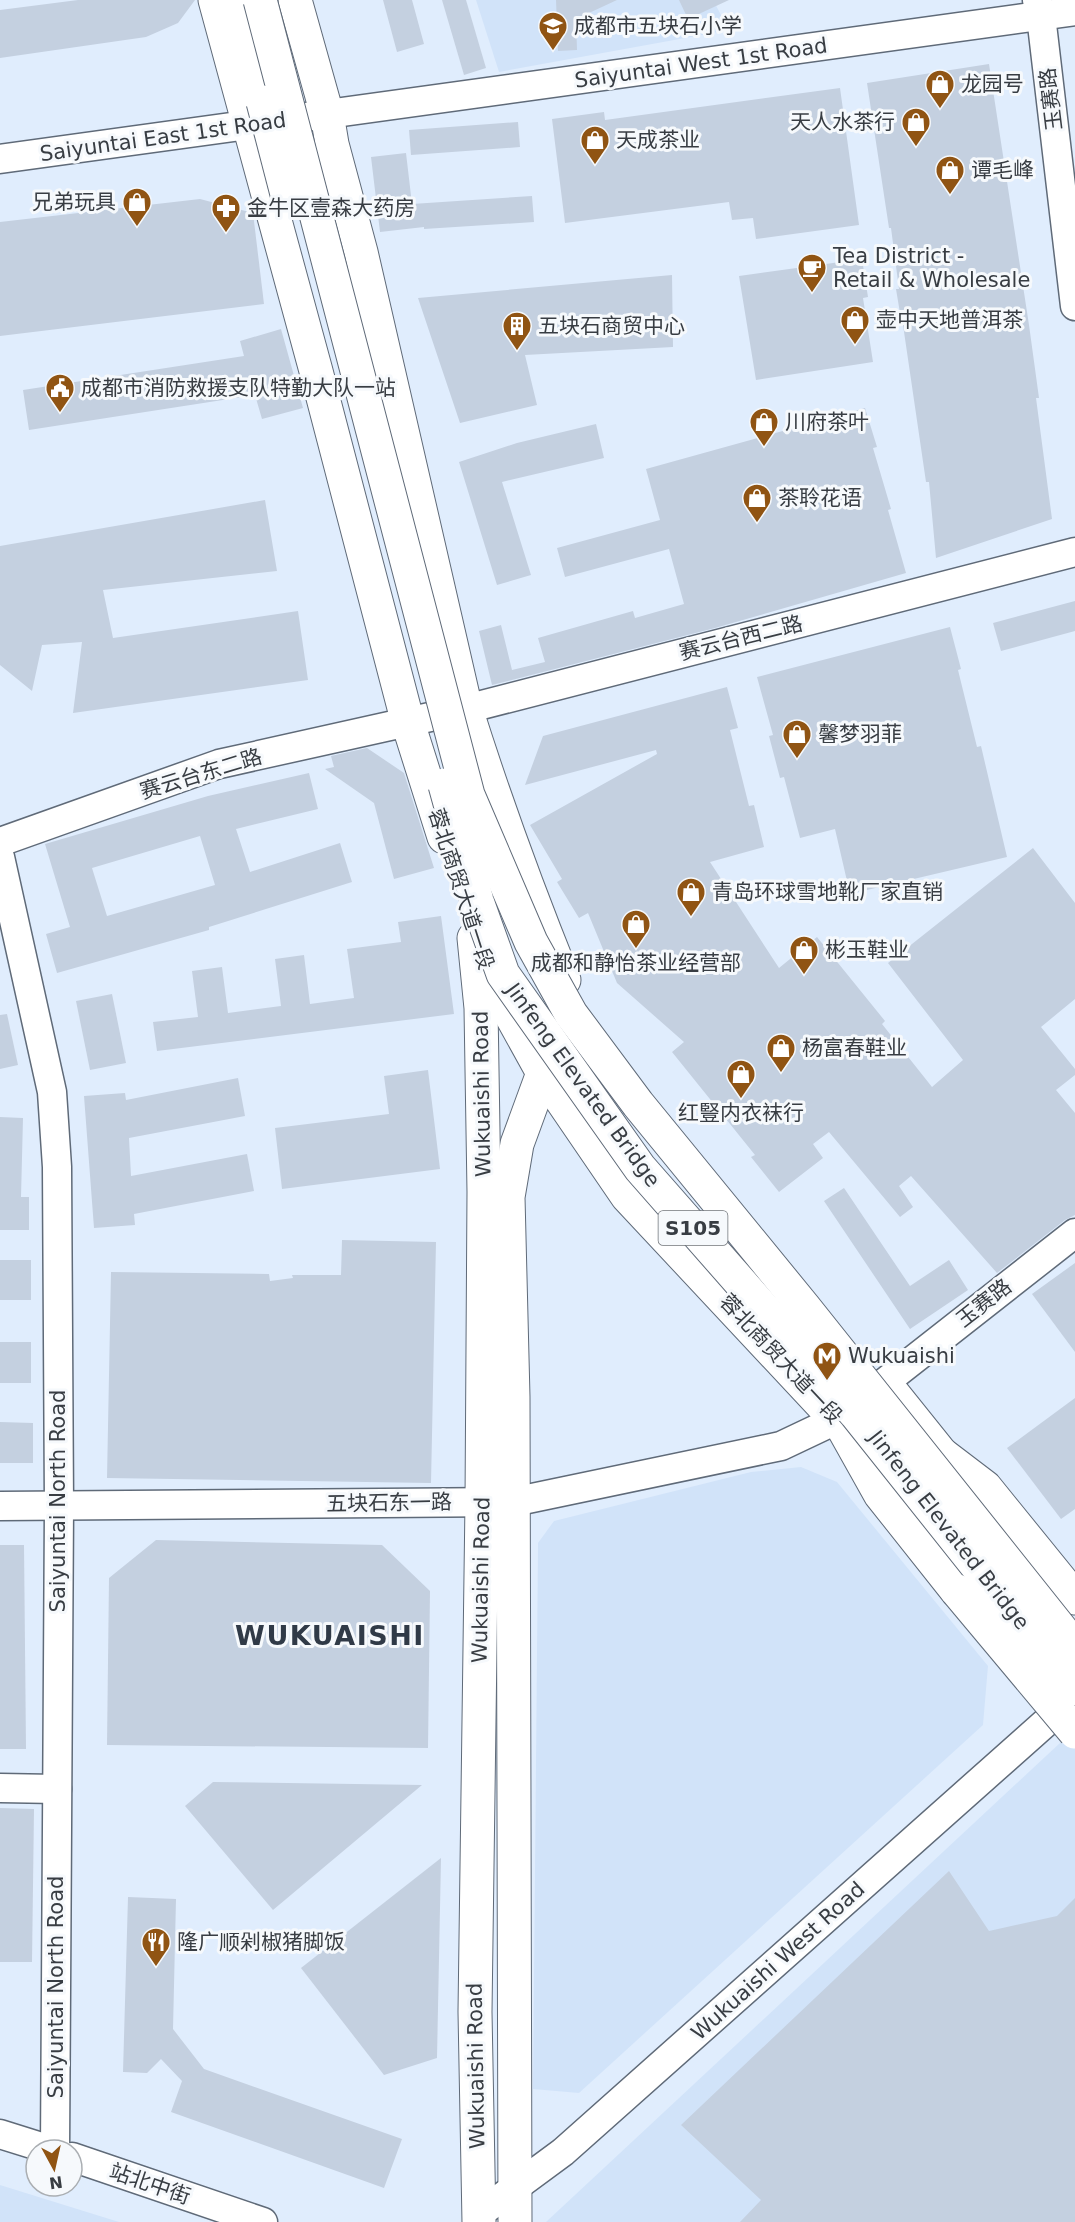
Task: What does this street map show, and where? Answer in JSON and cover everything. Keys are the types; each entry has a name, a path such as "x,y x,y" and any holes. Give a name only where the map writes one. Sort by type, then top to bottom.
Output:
{"main road":[{"path":"215,0 256,114 434,709 487,773 573,1003 884,1381 1075,1629"},
{"path":"235,0 256,114"},
{"path":"260,0 434,709"},
{"path":"295,0 327,114 332,144 361,252 434,709"},
{"name":"蓉北商贸大道一段","path":"434,709 474,938 485,969 543,1073 627,1196 838,1419 963,1567 1074,1707"},
{"name":"Jinfeng Elevated Bridge","path":"434,709 531,942 571,1014 638,1104 804,1307 1075,1647"},
{"name":"Jinfeng Elevated Bridge","path":"434,709 477,900 503,974 640,1168 856,1413 1074,1707"},
{"name":"Wukuaishi Road","path":"474,938 481,1008 483,1192 497,1502 515,2222"},
{"name":"Wukuaishi Road","path":"479,2218 475,2012 497,1502 513,1397 508,1197 517,1144 543,1073 552,1020 554,955"},
{"path":"838,1419 880,1494 957,1591 1074,1707"},
{"path":"943,1455 985,1487 1075,1598"}],"street":[{"name":"Saiyuntai West 1st Road","path":"327,114 1039,8 1075,10"},
{"name":"玉赛路","path":"1039,8 1075,306"},
{"name":"Saiyuntai East 1st Road","path":"0,159 256,114 327,114"},
{"name":"赛云台西二路","path":"434,709 1075,552"},
{"name":"赛云台东二路","path":"0,842 219,764 434,709"},
{"name":"Saiyuntai North Road","path":"0,857 52,1092 57,1167 59,1507 53,2138"},
{"name":"玉赛路","path":"838,1419 1075,1233"},
{"name":"五块石东一路","path":"0,1506 497,1502 781,1446 838,1419"},
{"name":"Wukuaishi West Road","path":"479,2218 514,2188 563,2152 1074,1707"},
{"path":"0,1788 57,1789"},
{"path":"0,2134 24,2141"},
{"name":"站北中街","path":"84,2161 263,2222"}],"shaded area":[{"name":"成都市五块石小学","path":"476,0 713,0 729,30 499,72"},
{"path":"801,1467 837,1482 988,1666 983,1725 579,2093 533,2089 538,1543 554,1521 751,1472"},
{"path":"1075,1729 1075,2220 1073,2222 546,2222"},
{"path":"0,2185 24,2192 24,2198 42,2198 119,2222 0,2222"}],"building":[{"path":"78,0 195,0 178,23 146,37 0,58 0,10"},
{"path":"383,0 412,0 424,44 397,52"},
{"path":"442,0 466,0 486,68 464,75"},
{"path":"556,0 617,0 576,19 577,50 558,51"},
{"path":"679,0 729,0 688,19"},
{"path":"989,64 1029,325 1052,519 936,558 929,482 926,482 896,289 899,289 891,228 889,228 867,83"},
{"path":"840,88 859,225 756,239 753,218 732,220 729,202 565,223 552,119 604,112 605,120"},
{"path":"518,122 520,147 411,155 409,130"},
{"path":"406,153 412,204 532,196 534,222 424,229 424,227 380,232 371,157"},
{"path":"200,199 253,213 264,304 0,336 0,222"},
{"path":"862,259 868,297 863,298 873,362 756,380 739,276"},
{"name":"五块石商贸中心","path":"672,275 673,347 525,355 537,405 460,423 418,298"},
{"path":"281,329 303,408 262,419 255,395 29,430 23,390 244,356 240,341"},
{"path":"865,408 877,447 873,448 891,509 888,510 906,573 715,628 492,685 479,631 501,625 512,670 545,662 538,638 633,611 635,618 684,604 669,549 565,577 557,548 660,520 646,469"},
{"path":"596,424 604,458 502,482 531,575 497,585 459,462 517,443"},
{"path":"265,500 277,571 103,590 113,638 298,611 308,680 73,713 82,642 42,645 32,691 0,665 0,546"},
{"path":"1075,601 1075,631 1001,651 993,623"},
{"path":"950,627 977,747 981,746 1007,857 850,894 835,829 800,838 784,777 780,778 769,736 773,735 757,677"},
{"path":"727,687 738,728 730,730 749,806 754,805 764,847 710,862 779,968 817,937 885,1021 882,1024 932,1087 963,1060 888,963 1033,848 1075,903 1075,999 1041,1027 1075,1069 1075,1075 1056,1090 1075,1113 1075,1215 1065,1220 997,1273 911,1176 899,1186 913,1207 900,1217 829,1132 813,1144 823,1158 779,1192 751,1157 755,1155 672,1052 684,1042 617,983 588,913 579,918 557,882 562,879 530,825 657,754 656,750 525,785 543,736"},
{"path":"367,748 404,773 434,868 394,879 374,803 325,769 334,767 331,756"},
{"path":"309,773 318,809 236,829 250,872 340,843 352,882 209,927 209,930 57,973 46,934 70,927 45,844 208,796","holes":["200,836 215,885 107,916 92,868"]},
{"path":"441,916 454,1014 157,1051 153,1022 198,1017 192,971 222,967 228,1013 281,1006 275,959 304,955 310,1004 354,998 347,949 401,942 398,922"},
{"path":"112,994 126,1063 90,1070 76,1001"},
{"path":"7,1014 18,1065 0,1069 0,1015"},
{"path":"428,1070 440,1169 282,1189 275,1128 389,1114 384,1076"},
{"path":"238,1078 245,1116 129,1138 131,1176 247,1154 254,1191 134,1214 135,1225 94,1228 84,1096 125,1093 126,1100"},
{"path":"0,1117 23,1118 21,1197 29,1197 29,1230 0,1230"},
{"path":"844,1188 910,1286 949,1260 968,1290 910,1329 824,1201"},
{"path":"342,1240 436,1242 431,1483 107,1478 111,1272 269,1274 270,1281 293,1278 292,1275 341,1275"},
{"path":"0,1260 31,1260 31,1300 0,1300"},
{"path":"1075,1263 1075,1352 1032,1294"},
{"path":"0,1342 31,1342 31,1383 0,1383"},
{"path":"1075,1398 1075,1509 1061,1519 1007,1448"},
{"path":"0,1422 33,1423 33,1463 0,1463"},
{"path":"156,1540 382,1545 430,1591 428,1748 107,1745 109,1578"},
{"path":"0,1545 24,1545 26,1749 0,1749"},
{"path":"213,1782 422,1785 273,1910 185,1806"},
{"path":"0,1808 34,1809 32,1962 0,1962"},
{"path":"441,1858 437,2058 384,2075 301,1968"},
{"path":"949,1871 989,1931 1057,1916 1075,1898 1075,2222 740,2222 761,2200 681,2125"},
{"path":"128,1897 176,1899 173,2029 204,2069 402,2139 384,2188 171,2112 182,2081 161,2059 147,2073 123,2072"}],"place":[{"name":"成都市五块石小学","path":"553,52"},
{"name":"龙园号","path":"940,110"},
{"name":"天人水茶行","path":"916,148"},
{"name":"天成茶业","path":"595,166"},
{"name":"谭毛峰","path":"950,196"},
{"name":"兄弟玩具","path":"137,228"},
{"name":"金牛区壹森大药房","path":"226,234"},
{"name":"Tea District - Retail & Wholesale","path":"812,294"},
{"name":"壶中天地普洱茶","path":"855,346"},
{"name":"五块石商贸中心","path":"517,352"},
{"name":"成都市消防救援支队特勤大队一站","path":"60,414"},
{"name":"川府茶叶","path":"764,448"},
{"name":"茶聆花语","path":"757,524"},
{"name":"馨梦羽菲","path":"797,760"},
{"name":"青岛环球雪地靴厂家直销","path":"691,918"},
{"name":"成都和静怡茶业经营部","path":"636,950"},
{"name":"彬玉鞋业","path":"804,976"},
{"name":"杨富春鞋业","path":"781,1074"},
{"name":"红豎内衣袜行","path":"741,1100"},
{"name":"Wukuaishi","path":"827,1382"},
{"name":"隆广顺剁椒猪脚饭","path":"156,1968"}],"district":[{"name":"WUKUAISHI","path":"330,1636"}]}
